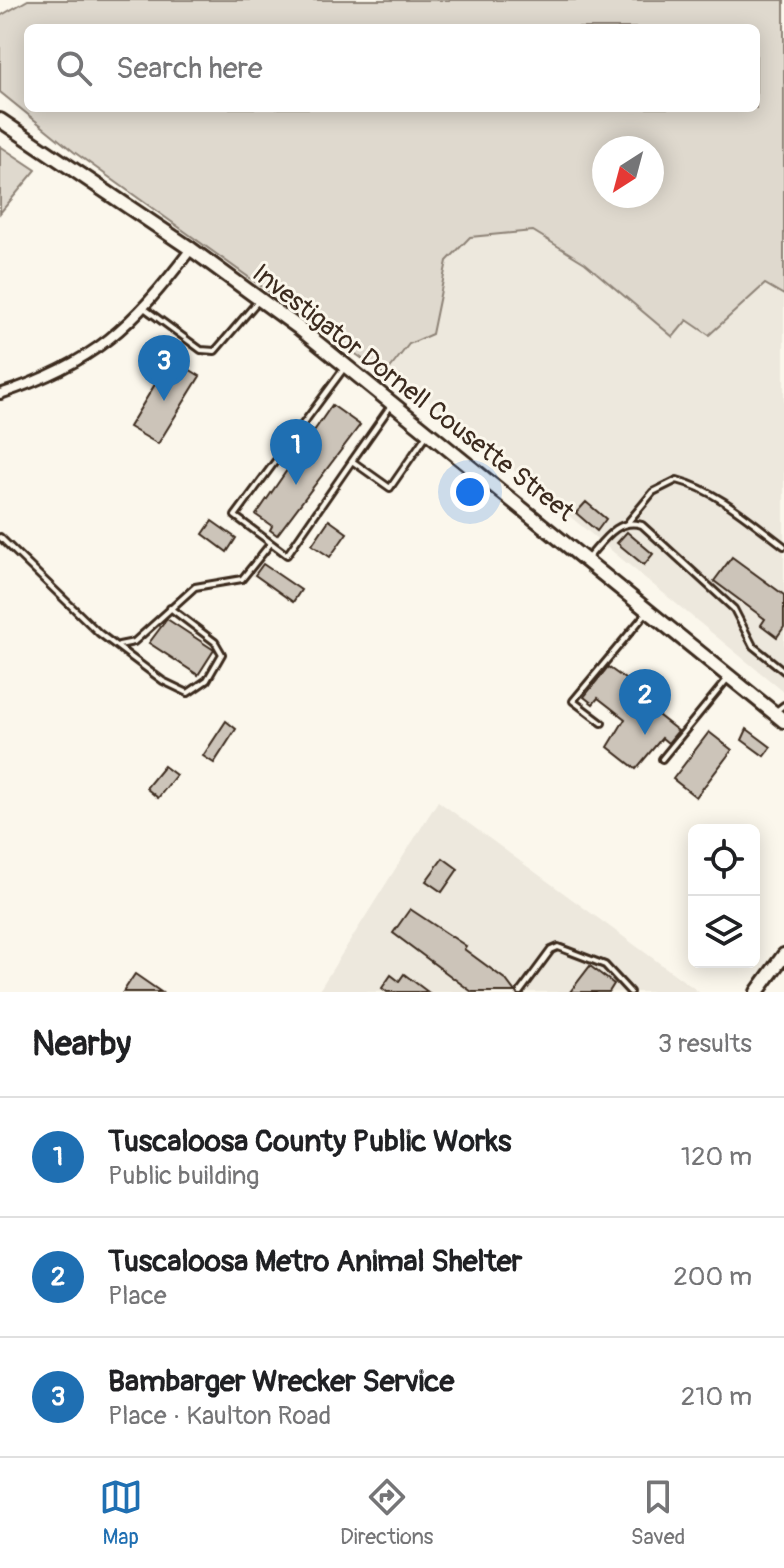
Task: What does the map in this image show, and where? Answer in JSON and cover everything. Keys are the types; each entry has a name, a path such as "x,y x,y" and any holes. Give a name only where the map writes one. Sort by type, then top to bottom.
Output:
{"main road":[{"name":"Investigator Dornell Cousette Street","path":"0,120 191,249 346,365 730,676 781,713"},
{"path":"757,992 784,955"}],"street":[{"path":"0,394 77,363 108,342 144,308 191,249"}],"lane":[{"path":"144,308 201,350 215,351 259,299"},
{"path":"346,365 235,516 287,555 393,401"},
{"path":"352,461 390,488 430,430"},
{"path":"587,559 618,525 629,521 653,492 677,480 690,484 742,515 784,546"},
{"path":"629,521 642,525 663,541 734,609 753,646 784,671"},
{"path":"0,537 99,633 163,681 188,693 207,680 222,654 215,642 170,608"},
{"path":"119,645 134,642 195,587 242,579 271,543"},
{"path":"602,723 573,701 649,610"},
{"path":"662,759 730,676"},
{"path":"520,992 551,950 558,947 605,965 630,992"}],"shaded area":[{"path":"28,0 784,0 784,295 765,284 709,335 687,320 673,337 585,263 533,231 470,237 447,261 432,334 409,344 385,375 74,152 25,112 760,112 760,24 24,24 24,111 0,92 0,16"},
{"path":"0,146 36,170 0,213"},
{"path":"532,231 585,263 673,337 687,320 709,335 766,284 784,295 784,692 390,369 409,344 432,334 447,261 470,237"},
{"path":"438,801 699,992 318,992"}],"building":[{"path":"171,358 200,376 158,444 129,427"},
{"path":"332,405 360,425 277,535 270,530 272,526 256,515"},
{"path":"586,502 606,519 597,531 576,513"},
{"path":"329,520 347,533 330,557 312,545"},
{"path":"212,521 236,538 227,552 203,534"},
{"path":"627,532 653,554 644,565 617,543"},
{"path":"732,557 784,595 784,627 777,637 761,625 765,619 714,581"},
{"path":"263,564 301,590 293,602 255,575"},
{"path":"167,619 214,650 198,675 149,643"},
{"path":"608,667 632,684 638,692 635,697 678,731 668,743 662,738 636,769 608,747 625,719 598,698 593,704 584,697"},
{"path":"226,721 236,729 214,763 203,756"},
{"path":"747,729 771,747 764,756 742,740"},
{"path":"709,732 732,750 696,797 673,779"},
{"path":"164,766 176,775 158,798 146,788"},
{"path":"443,858 458,869 442,892 426,881"},
{"path":"410,909 466,946 464,949 506,980 515,992 472,992 393,933"},
{"path":"590,966 614,984 609,992 570,992"},
{"path":"135,974 161,992 123,992"},
{"path":"404,974 428,992 387,992 382,988 391,975 399,981"}],"place":[{"name":"Bambarger Wrecker Service","path":"164,401"},
{"name":"Tuscaloosa County Public Works","path":"296,485"},
{"name":"Tuscaloosa Metro Animal Shelter","path":"645,735"}]}
